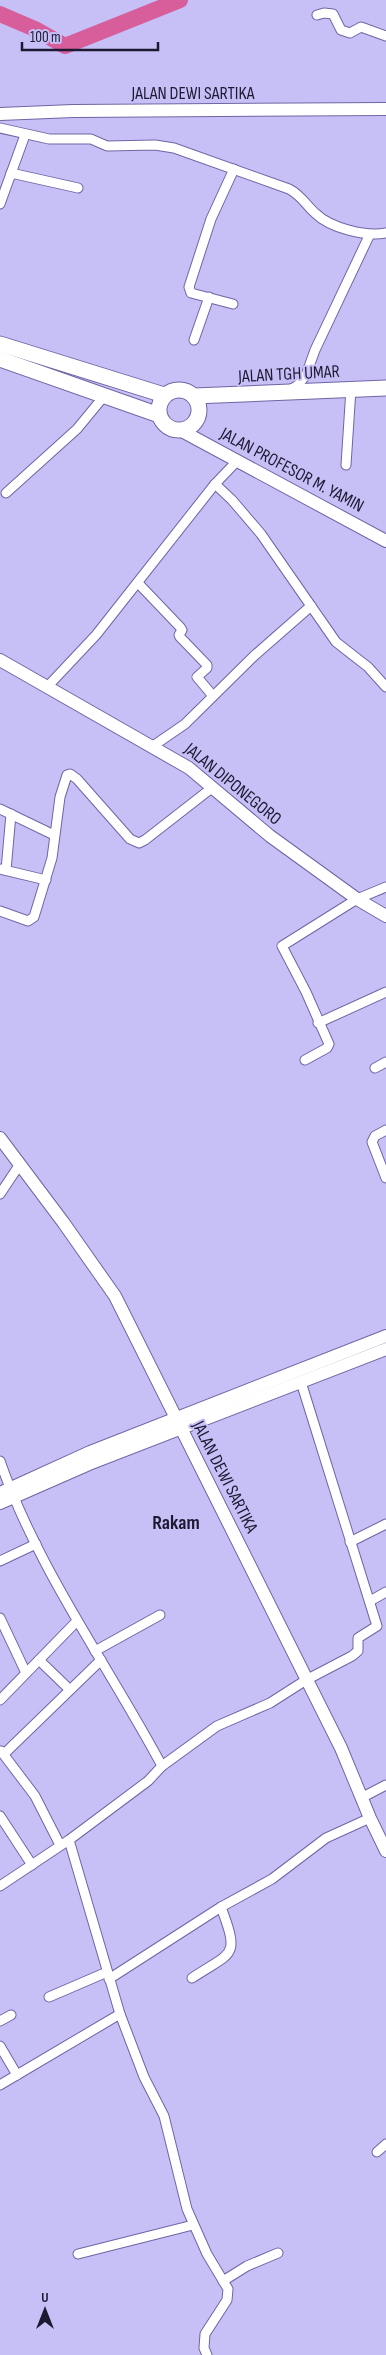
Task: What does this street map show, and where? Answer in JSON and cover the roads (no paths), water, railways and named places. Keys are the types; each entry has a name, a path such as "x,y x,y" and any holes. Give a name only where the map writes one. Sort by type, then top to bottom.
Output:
{"main road":[{"path":"0,344 164,395 179,390 194,396 199,406 198,417 191,426 180,430 169,428 159,415 158,406 164,395"},
{"path":"0,359 159,415"},
{"name":"JALAN TGH UMAR","path":"194,396 386,388"}],"street":[{"path":"317,14 334,14 341,30 350,33 361,27 386,36"},
{"name":"JALAN DEWI SARTIKA","path":"0,114 73,111 386,109"},
{"path":"0,128 49,139 91,139 113,147 164,146 184,150 296,192 314,213 328,222 369,236 386,234"},
{"path":"0,204 25,135"},
{"path":"233,304 191,293 189,287 211,219 234,169"},
{"path":"11,173 78,188"},
{"path":"286,392 298,385 306,375 315,350 369,236"},
{"path":"194,340 209,297"},
{"path":"346,465 351,389"},
{"path":"6,493 77,429 105,395"},
{"name":"JALAN PROFESOR M. YAMIN","path":"180,430 386,541"},
{"path":"48,686 96,635 215,484 238,460"},
{"path":"215,484 248,516 280,559 336,642 368,667 386,687"},
{"path":"138,583 180,627 182,630 179,635 180,637 207,666 197,677 213,696"},
{"path":"153,746 185,724 254,655 311,606"},
{"name":"JALAN DIPONEGORO","path":"0,660 189,768 214,787 270,836 357,899 386,916"},
{"path":"0,911 28,921 32,920 46,880 55,845 54,835 62,787 65,777 69,774 77,780 130,839 136,842 146,840 214,787"},
{"path":"0,809 54,835"},
{"path":"11,814 3,869 46,880"},
{"path":"305,1060 329,1046 306,992 282,946 357,899 386,887"},
{"path":"318,1023 386,992"},
{"path":"375,1068 386,1062"},
{"path":"386,1130 374,1136 372,1142 386,1178"},
{"name":"JALAN DEWI SARTIKA","path":"0,1138 115,1296 344,1755 361,1798 386,1851"},
{"path":"0,1194 20,1164"},
{"path":"306,1376 386,1336"},
{"path":"0,1503 8,1492 89,1464 178,1423 386,1348"},
{"path":"1,1884 69,1840 148,1782 162,1766 217,1726 270,1702 357,1652 358,1638 377,1626 350,1542 306,1376"},
{"path":"0,1461 8,1492 76,1621 101,1660 162,1766"},
{"path":"350,1542 386,1524"},
{"path":"0,1561 36,1544"},
{"path":"370,1601 386,1592"},
{"path":"95,1650 160,1614"},
{"path":"0,1618 26,1673"},
{"path":"0,1700 76,1621"},
{"path":"39,1660 69,1689"},
{"path":"60,1845 36,1796 2,1752 101,1660"},
{"path":"361,1798 386,1784"},
{"path":"0,1816 32,1865"},
{"path":"49,1997 108,1975 221,1907 272,1879 326,1838 370,1818"},
{"path":"69,1840 120,2014 141,2071 164,2116 178,2181 193,2226 228,2289 229,2296 206,2331 204,2343 207,2355"},
{"path":"192,1978 229,1954 232,1948 229,1929 221,1907"},
{"path":"0,2085 120,2014"},
{"path":"0,2021 11,2015"},
{"path":"0,2046 17,2075"},
{"path":"377,2152 386,2144"},
{"path":"78,2254 193,2226"},
{"path":"223,2281 247,2266 278,2253"}],"waterway":[{"path":"0,14 35,29 65,46 180,0"}],"district":[{"name":"Rakam","path":"176,1523"}]}
